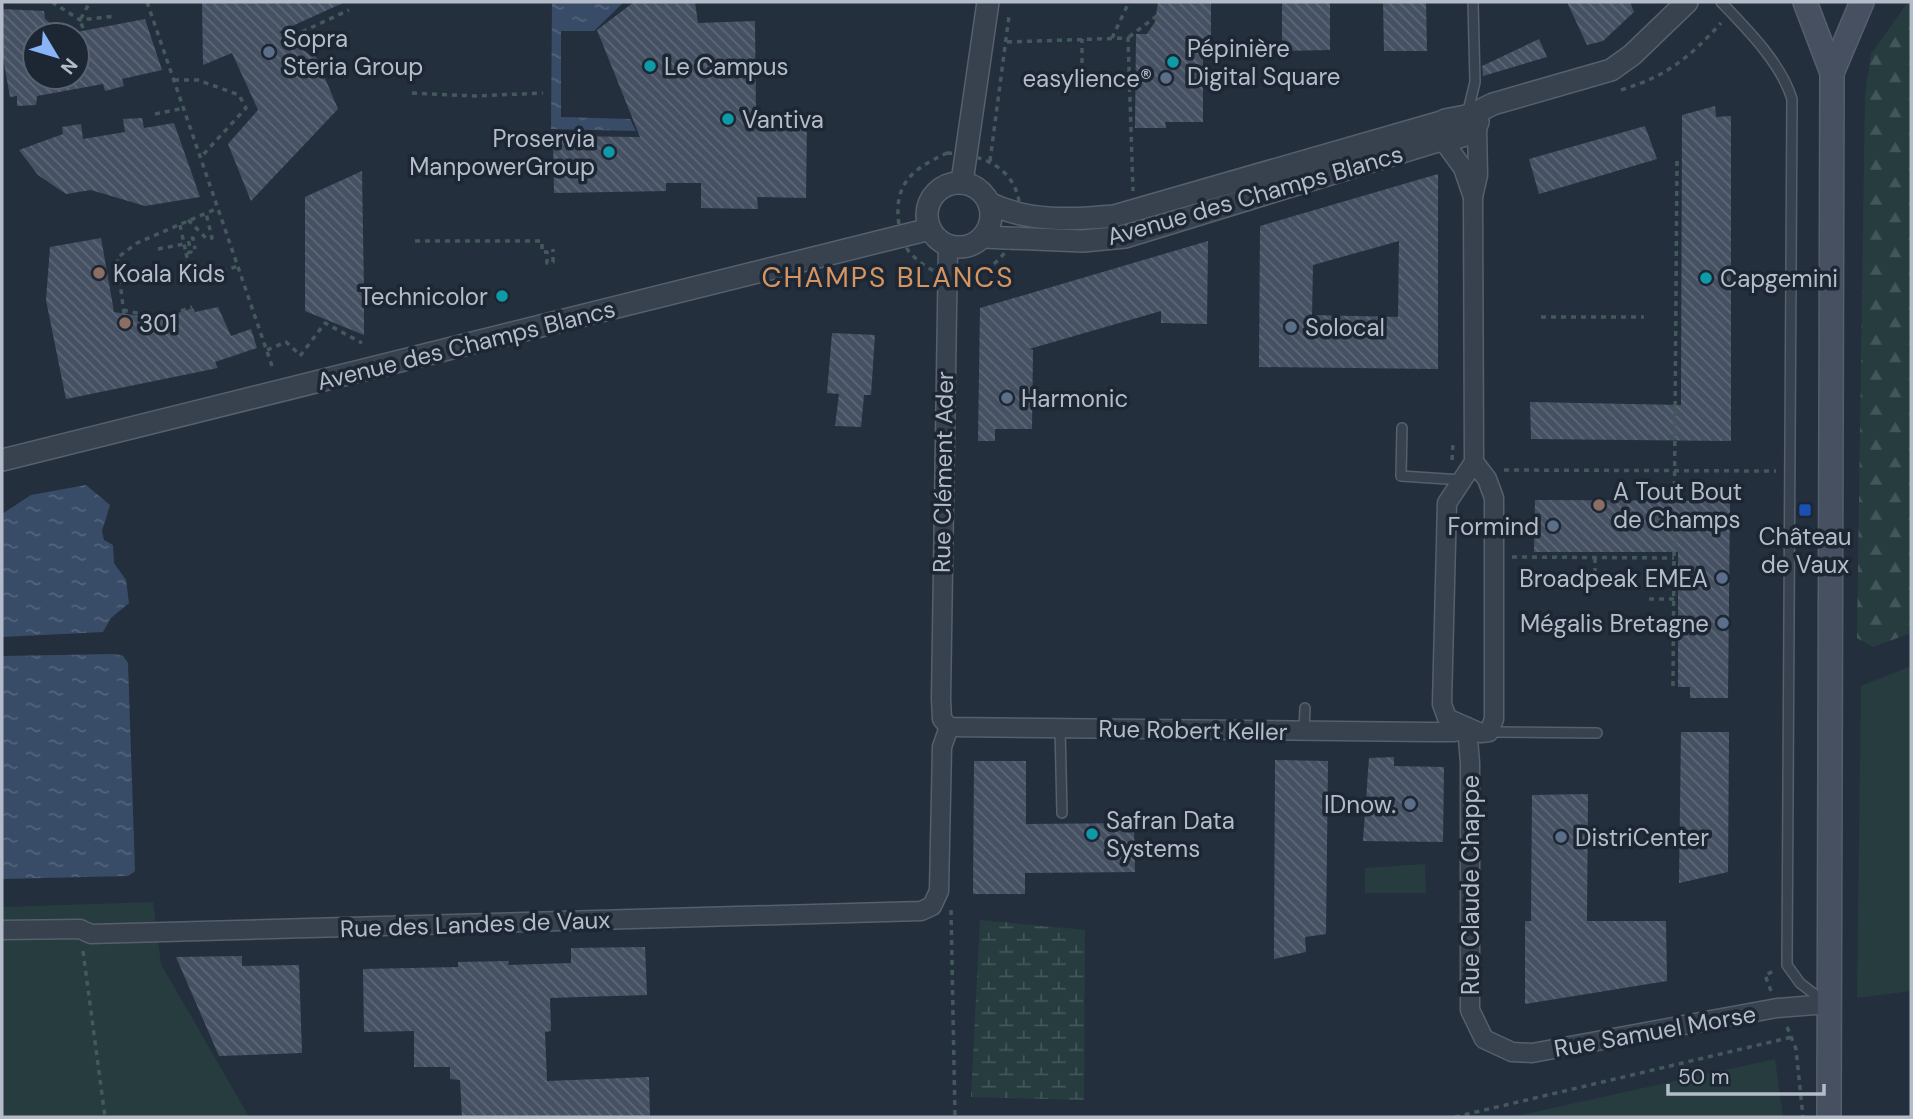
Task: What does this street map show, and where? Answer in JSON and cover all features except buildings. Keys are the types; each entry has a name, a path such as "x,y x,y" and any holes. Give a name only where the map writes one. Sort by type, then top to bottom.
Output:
{"main road":[{"path":"1805,2 1832,74 1829,1117"},
{"path":"1832,74 1862,2"}],"street":[{"path":"962,183 988,2"},
{"path":"1473,197 1463,168 1442,134 1472,119 1493,104 1621,65 1687,2"},
{"path":"1472,119 1478,175 1473,197 1477,466 1493,498 1494,719 1489,732 1467,727 1447,718 1442,704 1447,503 1462,480 1477,466"},
{"name":"Avenue des Champs Blancs","path":"989,203 1021,215 1077,220 1134,210 1442,134"},
{"name":"Avenue des Champs Blancs","path":"983,237 1083,241 1125,237 1442,134"},
{"path":"962,183 976,187 989,203 991,217 983,237 966,246 948,245 937,239 930,229 926,210 932,197 948,184 962,183"},
{"name":"Avenue des Champs Blancs","path":"2,460 930,229"},
{"name":"Rue Clément Ader","path":"948,245 941,698 942,719 949,727"},
{"path":"939,891 942,747 949,727"},
{"name":"Rue Robert Keller","path":"949,727 1454,733 1467,727"},
{"name":"Rue Claude Chappe","path":"1467,727 1471,763 1471,1010 1484,1039"},
{"name":"Rue des Landes de Vaux","path":"2,930 80,929 91,934 897,913 921,911 932,906 939,891"},
{"name":"Rue Samuel Morse","path":"1484,1039 1512,1052 1532,1053 1777,1008 1828,1004"}],"lane":[{"path":"1472,119 1475,82 1473,2"},
{"path":"1721,2 1775,67 1787,85 1792,99 1787,965 1800,983 1828,1004"},
{"path":"1402,428 1401,475 1462,480"},
{"path":"1304,708 1304,731"},
{"path":"1060,728 1062,813"},
{"path":"1489,732 1597,733"}],"path":[{"path":"52,2 80,20 116,16"},
{"path":"80,20 90,2"},
{"path":"148,2 272,366"},
{"path":"1112,38 1129,2"},
{"path":"293,36 349,10"},
{"path":"1007,42 1128,37 1158,15"},
{"path":"990,161 1009,16"},
{"path":"1128,37 1134,210"},
{"path":"1082,39 1082,73"},
{"path":"174,80 198,80 239,95 246,108 201,157"},
{"path":"412,93 489,96 542,93"},
{"path":"155,114 184,108"},
{"path":"947,153 965,153 990,161 1011,181 1018,197 1021,215 1005,256 993,266 964,276 947,274 916,259 906,249 902,236 897,202 901,185 947,153"},
{"path":"1673,687 1677,160"},
{"path":"192,307 171,311 160,318 123,312 117,258 137,243 218,208"},
{"path":"188,220 207,239 212,238 206,213"},
{"path":"180,225 192,279"},
{"path":"186,253 191,252 188,239 193,238 195,249"},
{"path":"415,241 542,240 542,252 547,252 547,263 553,262 553,248"},
{"path":"158,249 184,244"},
{"path":"202,278 238,266"},
{"path":"1541,317 1644,317"},
{"path":"267,350 286,342 301,357 326,323 362,343"},
{"path":"1477,466 1789,472"},
{"path":"1494,557 1674,558"},
{"path":"1595,558 1595,578"},
{"path":"1649,599 1674,599"},
{"path":"939,891 952,912 955,1117"},
{"path":"80,929 105,1117"},
{"path":"1455,1117 1792,1037"},
{"path":"1798,1076 1803,1117"}],"green space":[{"path":"1908,2 1911,2 1911,633 1873,647 1857,638 1865,95 1871,54"},
{"path":"1911,666 1911,991 1857,998 1861,686"},
{"path":"1425,864 1426,893 1365,893 1365,868"},
{"path":"153,902 161,964 249,1117 2,1117 2,907"},
{"path":"980,920 1085,930 1084,1100 971,1097"},
{"path":"1775,1059 1783,1117 1511,1117"}],"water":[{"path":"552,2 624,2 594,31 561,31 561,117 630,119 636,131 551,129"},
{"path":"86,485 110,505 102,531 104,540 113,545 114,563 126,580 129,603 111,618 103,632 2,637 2,514 31,495"},
{"path":"2,656 123,656 128,663 135,871 128,876 2,879"}],"place":[{"name":"Sopra Steria Group","path":"269,52"},
{"name":"Pépinière Digital Square","path":"1173,62"},
{"name":"Le Campus","path":"650,66"},
{"name":"easylience®","path":"1166,78"},
{"name":"Vantiva","path":"728,119"},
{"name":"Proservia ManpowerGroup","path":"609,152"},
{"name":"Koala Kids","path":"99,273"},
{"name":"Capgemini","path":"1706,278"},
{"name":"Technicolor","path":"502,296"},
{"name":"301","path":"125,323"},
{"name":"Solocal","path":"1291,327"},
{"name":"Harmonic","path":"1007,398"},
{"name":"A Tout Bout de Champs","path":"1599,505"},
{"name":"Château de Vaux","path":"1805,510"},
{"name":"Formind","path":"1553,526"},
{"name":"Broadpeak EMEA","path":"1722,578"},
{"name":"Mégalis Bretagne","path":"1723,623"},
{"name":"IDnow.","path":"1410,804"},
{"name":"Safran Data Systems","path":"1092,834"},
{"name":"DistriCenter","path":"1561,837"}],"district":[{"name":"CHAMPS BLANCS","path":"888,277"}]}
